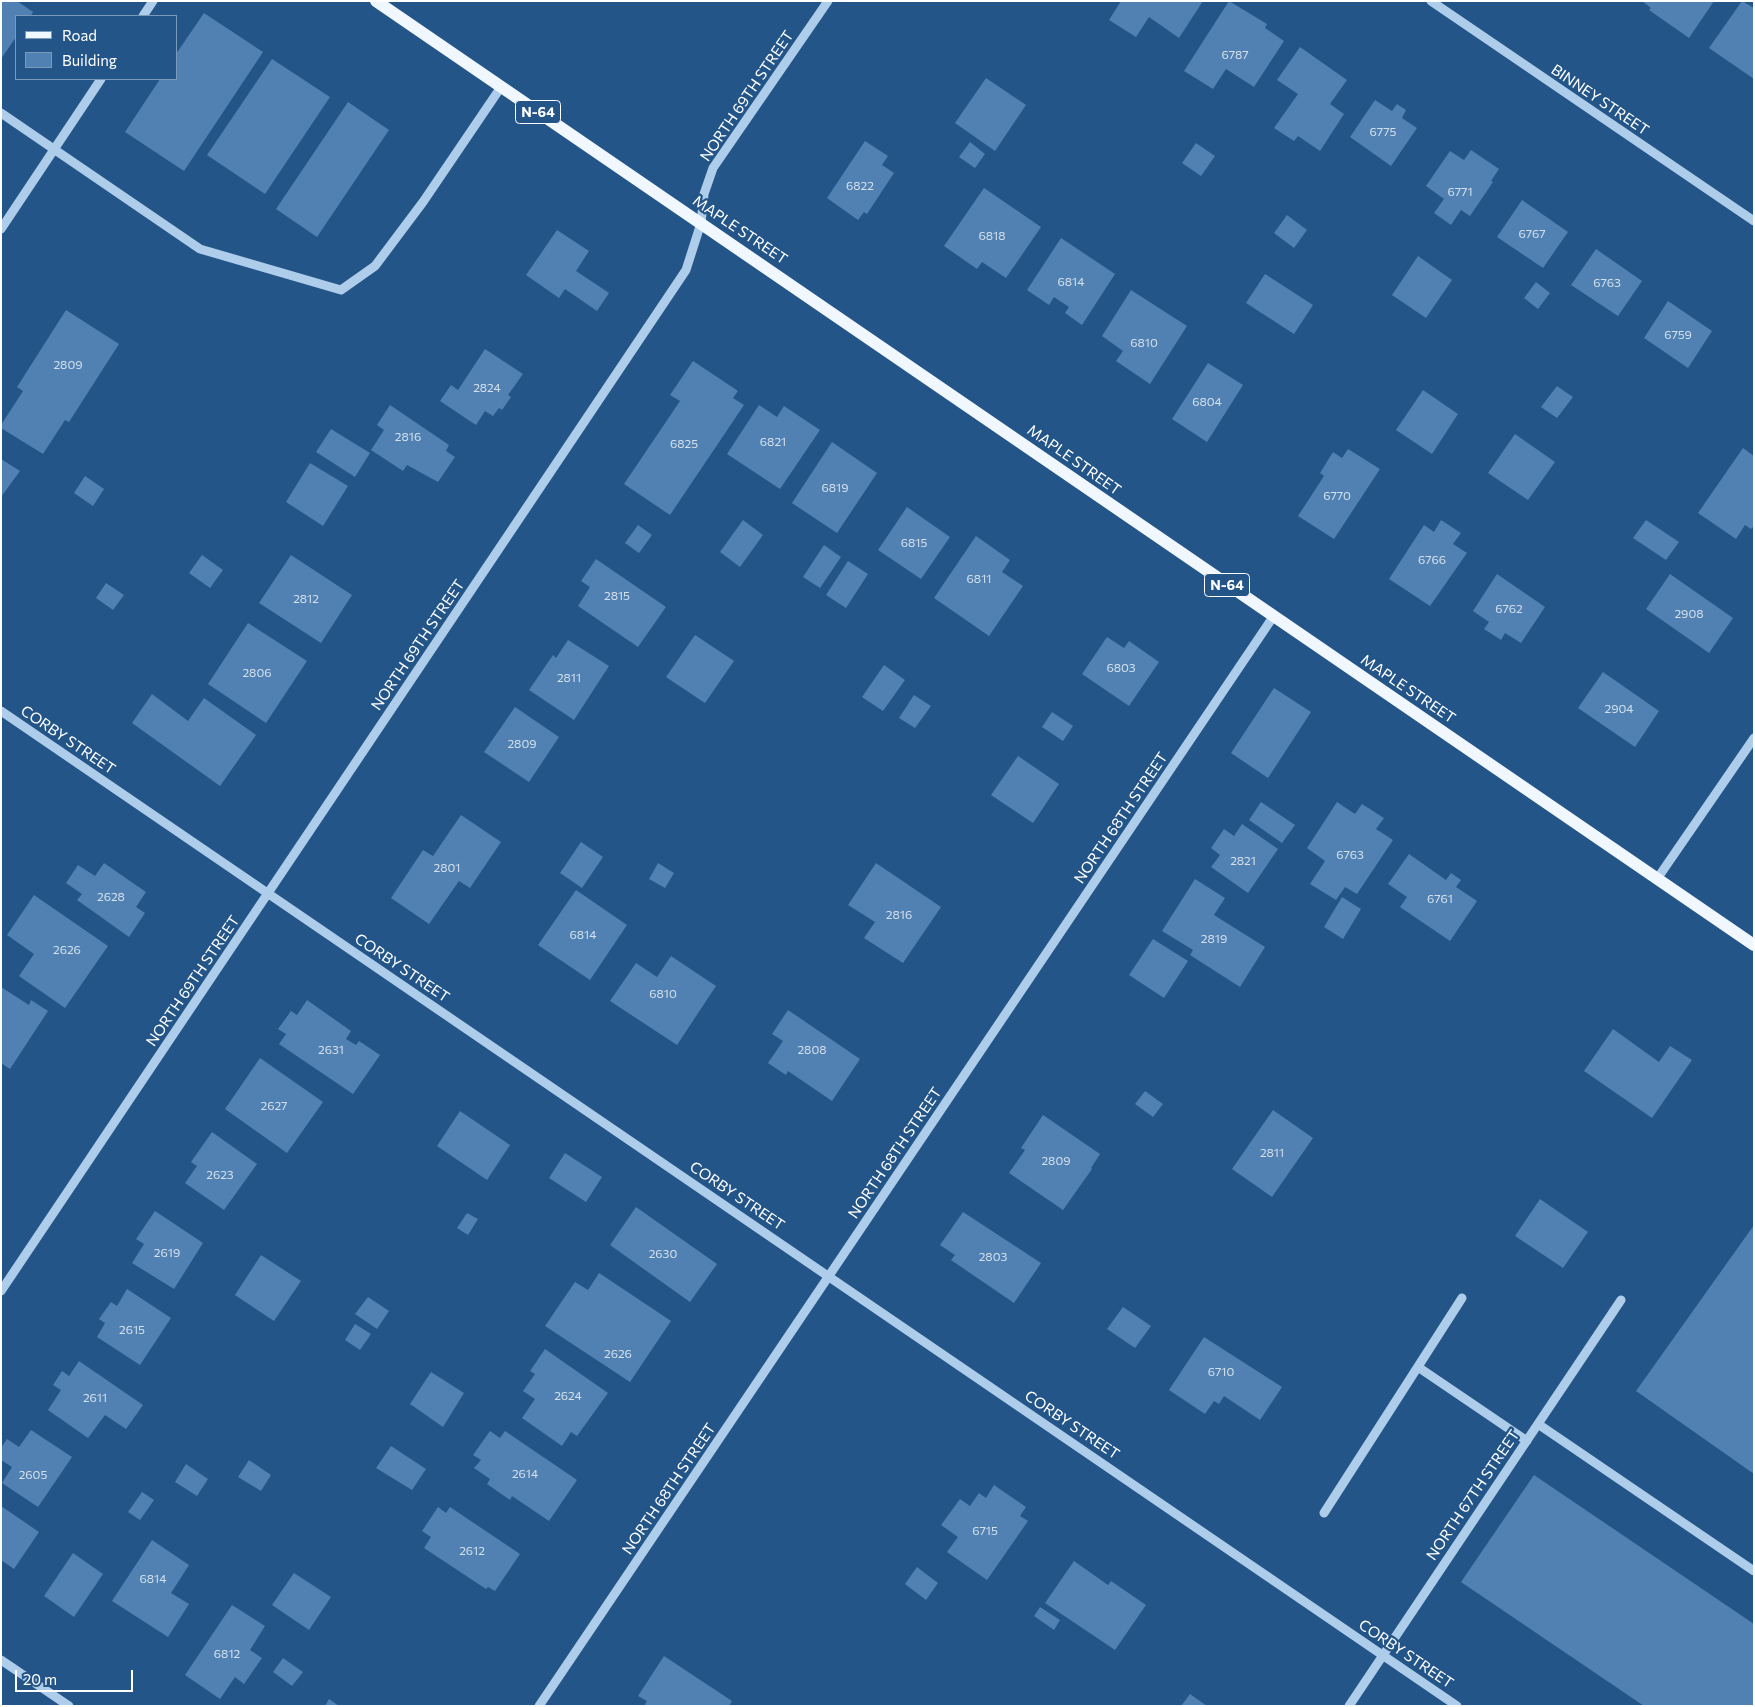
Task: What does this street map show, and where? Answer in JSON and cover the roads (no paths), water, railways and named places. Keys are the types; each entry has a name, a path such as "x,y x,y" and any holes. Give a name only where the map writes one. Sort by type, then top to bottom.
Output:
{"main road":[{"name":"MAPLE STREET","path":"376,1 1754,945"}],"street":[{"path":"144,15 153,1"},
{"name":"NORTH 69TH STREET","path":"1,1291 686,270 701,223 704,194 713,168 828,1"},
{"name":"BINNEY STREET","path":"1431,1 1754,221"},
{"path":"1,229 100,80"},
{"path":"1,113 200,248 341,290 375,266 423,202 502,87"},
{"name":"NORTH 68TH STREET","path":"540,1706 1273,616"},
{"name":"CORBY STREET","path":"1,711 1456,1706"},
{"path":"1657,879 1754,738"},
{"path":"1324,1513 1462,1298"},
{"name":"NORTH 67TH STREET","path":"1348,1706 1621,1300"},
{"path":"1418,1367 1527,1441"},
{"path":"1538,1424 1754,1571"},
{"path":"1,1660 69,1706"}]}
